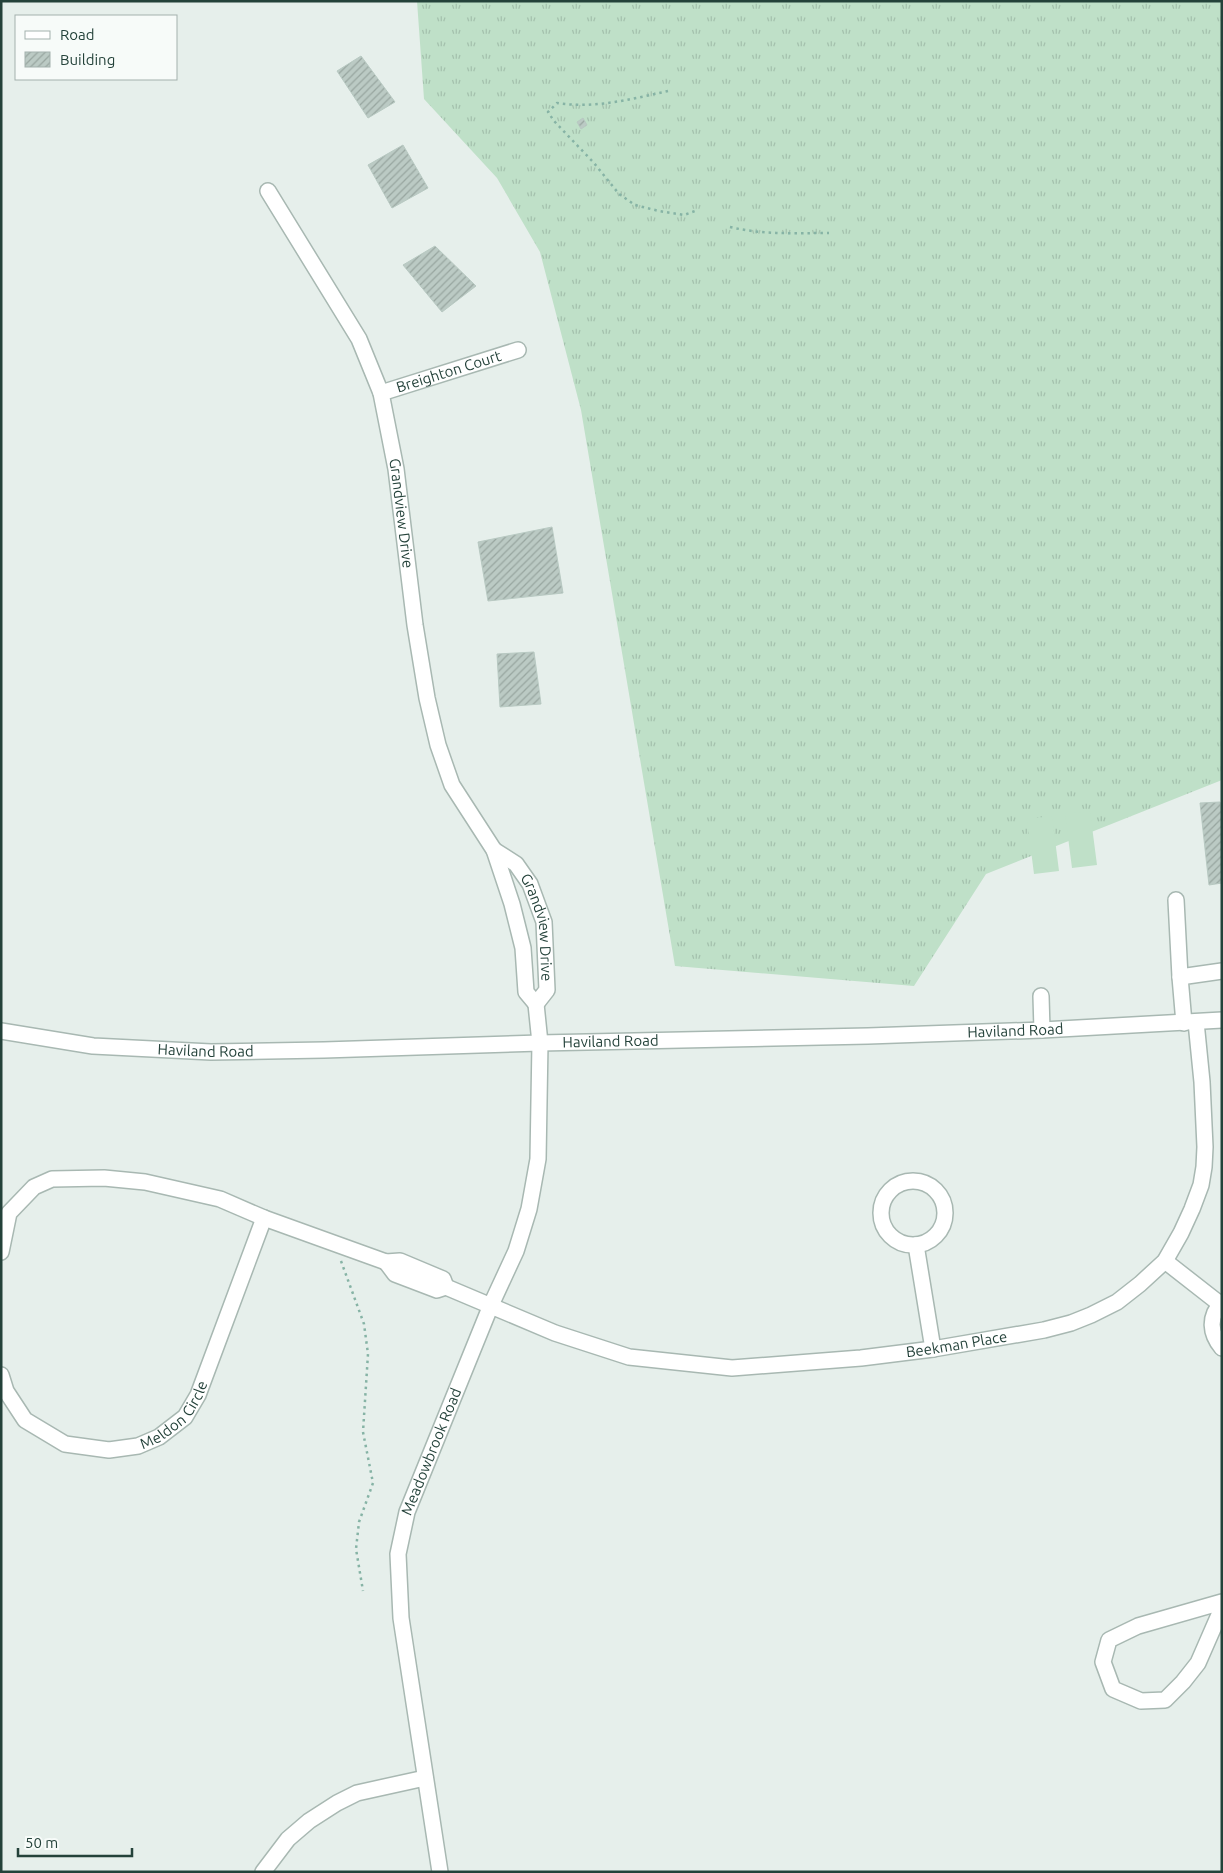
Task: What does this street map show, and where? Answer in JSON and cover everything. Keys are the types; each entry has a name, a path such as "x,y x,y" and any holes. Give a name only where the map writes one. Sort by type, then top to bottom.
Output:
{"street":[{"name":"Grandview Drive","path":"268,191 359,339 381,393 396,469 415,625 427,698 438,745 452,784 494,850 512,904 523,948 526,992 536,1004 547,990 544,922 530,884 516,864 494,850"},
{"name":"Breighton Court","path":"381,393 518,350"},
{"name":"Beekman Place","path":"491,1305 555,1333 629,1357 732,1368 861,1358 933,1349 1044,1330 1091,1315 1116,1302 1140,1284 1165,1261 1192,1209 1204,1167 1203,1100 1180,976 1176,900"},
{"path":"1180,976 1222,971"},
{"path":"1041,996 1042,1030"},
{"name":"Meadowbrook Road","path":"440,1872 401,1618 398,1554 408,1512 491,1305 516,1251 529,1209 538,1159 540,1043 536,1004"},
{"name":"Haviland Road","path":"1,1032 93,1046 211,1052 868,1036 1042,1030 1222,1020"},
{"path":"1,1252 9,1213 34,1187 52,1179 104,1178 145,1182 220,1199 264,1218 386,1262 395,1274 437,1290 446,1287 491,1305"},
{"path":"909,1180 922,1181 933,1187 941,1197 945,1209 944,1222 938,1233 928,1241 916,1245 904,1244 892,1238 884,1228 880,1216 881,1204 887,1192 897,1184 909,1180"},
{"name":"Meldon Circle","path":"1,1375 6,1391 25,1420 65,1444 109,1450 138,1446 159,1437 185,1417 198,1395 264,1218"},
{"path":"916,1245 933,1349"},
{"path":"1165,1261 1221,1303 1213,1315 1212,1327 1215,1340 1222,1348"},
{"path":"1222,1602 1138,1626 1109,1640 1103,1662 1114,1689 1142,1700 1165,1700 1183,1682 1198,1662 1222,1608"},
{"path":"263,1872 288,1839 309,1821 337,1803 357,1793 425,1778"}],"path":[{"path":"668,91 621,101 583,105 557,104 548,112 619,194 636,205 659,211 684,215 695,211"},
{"path":"730,227 750,232 773,234 829,233"},
{"path":"341,1261 364,1324 368,1354 363,1432 373,1483 359,1522 356,1549 363,1591"}],"green space":[{"path":"417,1 1222,1 1222,780 986,874 914,986 675,966 581,410 540,252 497,178 424,99"},
{"path":"1090,811 1097,865 1072,868 1065,814"},
{"path":"1052,816 1059,871 1034,874 1027,819"}],"building":[{"path":"361,56 395,102 368,118 337,71"},
{"path":"583,118 587,125 581,129 577,122"},
{"path":"403,145 428,188 392,208 368,165"},
{"path":"435,246 476,286 442,312 403,265"},
{"path":"552,527 563,593 488,601 478,542"},
{"path":"534,652 541,704 500,707 497,654"},
{"path":"1220,802 1222,811 1222,883 1209,885 1200,803"}]}
